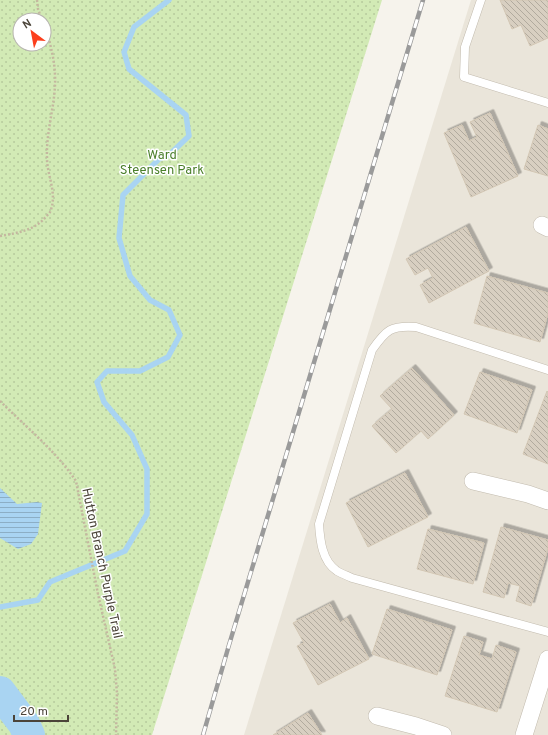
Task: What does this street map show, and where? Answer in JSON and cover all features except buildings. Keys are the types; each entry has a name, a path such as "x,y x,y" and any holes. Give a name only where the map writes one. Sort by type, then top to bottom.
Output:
{"street":[{"path":"473,481 528,494 548,501"},
{"path":"524,735 548,659"},
{"path":"377,716 443,735"}],"lane":[{"path":"481,0 465,47 464,77 548,103"},
{"path":"548,370 416,327 402,326 389,330 372,350 319,524 320,540 326,558 336,570 352,578 548,632"}],"path":[{"path":"37,0 39,12"},
{"path":"0,236 24,232 38,225 50,213 54,197 47,160 47,142 55,84 52,52"},
{"name":"Hutton Branch Purple Trail","path":"0,401 54,454 76,481 98,594 115,669 117,693 116,735"}],"shaded area":[{"path":"471,0 548,0 548,735 244,735"}],"green space":[{"name":"Ward Steensen Park","path":"0,0 382,0 152,735 0,735"}],"water":[{"path":"0,488 17,504 42,503 38,534 31,544 18,549 0,538"}],"waterway":[{"path":"0,607 38,600 50,582 125,551 147,514 147,469 132,435 104,402 97,382 107,371 140,371 168,357 180,335 169,310 150,300 130,276 119,238 123,195 159,159 169,155 189,136 186,115 129,69 124,52 134,27 169,0"},
{"path":"0,692 24,724 29,735"}],"railway":[{"path":"203,735 423,0"}]}
